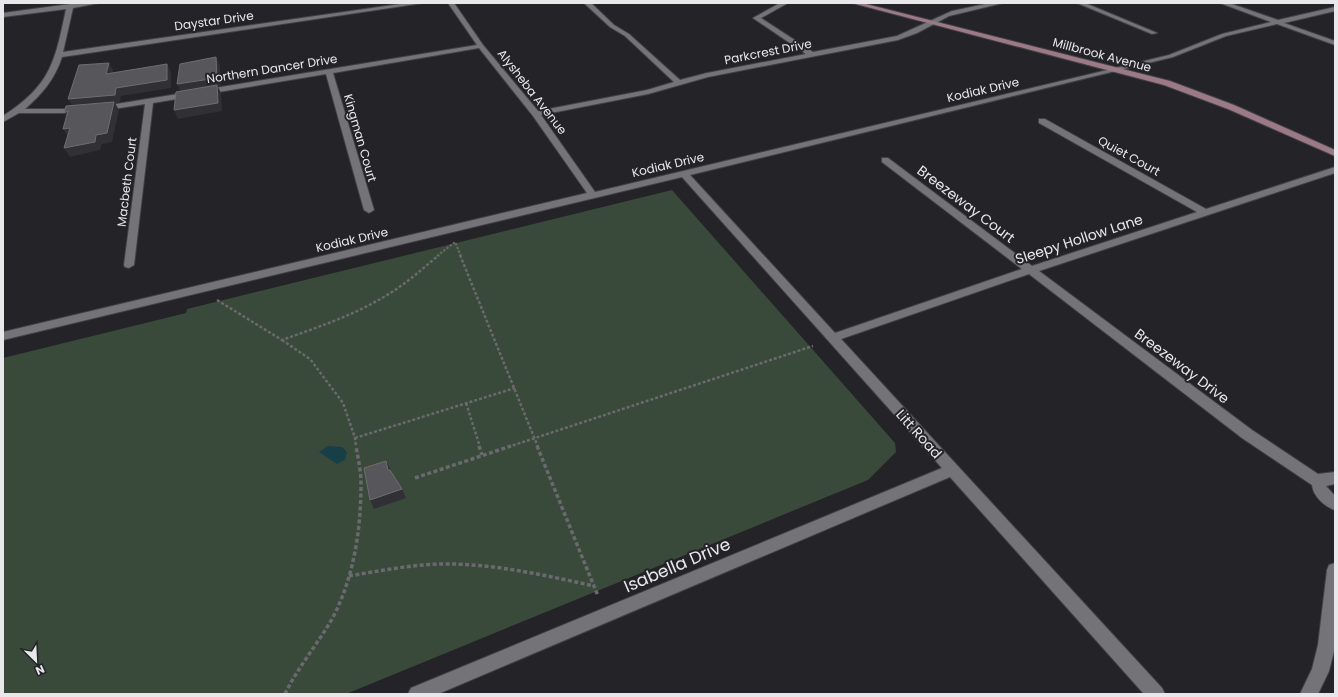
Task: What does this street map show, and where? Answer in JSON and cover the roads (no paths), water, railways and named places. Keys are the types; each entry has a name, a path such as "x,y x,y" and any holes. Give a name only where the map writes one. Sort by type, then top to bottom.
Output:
{"street":[{"path":"3,15 96,3"},
{"name":"Daystar Drive","path":"60,55 420,3"},
{"name":"Alysheba Avenue","path":"451,3 481,46 536,114 593,195"},
{"path":"587,3 612,26 627,35 679,83"},
{"path":"785,3 756,18 812,55"},
{"name":"Millbrook Avenue","path":"855,3 1117,69 1167,84 1214,100 1335,153"},
{"name":"Parkcrest Drive","path":"536,114 642,94 707,75 907,35 921,30 933,22 957,12 1000,3"},
{"path":"1080,3 1154,33"},
{"path":"1223,3 1335,43"},
{"path":"3,120 18,111 40,92 48,82 60,55 70,6"},
{"name":"Kodiak Drive","path":"3,336 1172,56 1219,37 1335,9"},
{"name":"Northern Dancer Drive","path":"18,111 92,110 149,102 481,46"},
{"name":"Kingman Court","path":"329,72 369,210"},
{"name":"Macbeth Court","path":"129,265 149,102"},
{"name":"Quiet Court","path":"1042,120 1204,212"},
{"name":"Breezeway Court","path":"885,160 1030,270"},
{"name":"Sleepy Hollow Lane","path":"833,338 1030,270 1335,170"},
{"name":"Litt Road","path":"684,174 1156,694"},
{"name":"Breezeway Drive","path":"1030,270 1247,434 1319,482"},
{"name":"Isabella Drive","path":"417,694 952,470"},
{"path":"1335,478 1321,479 1319,482 1321,492 1335,504"},
{"path":"1309,694 1320,671 1327,645 1335,570"}],"water":[{"path":"328,446 342,447 347,452 345,460 337,464 319,452"}]}
